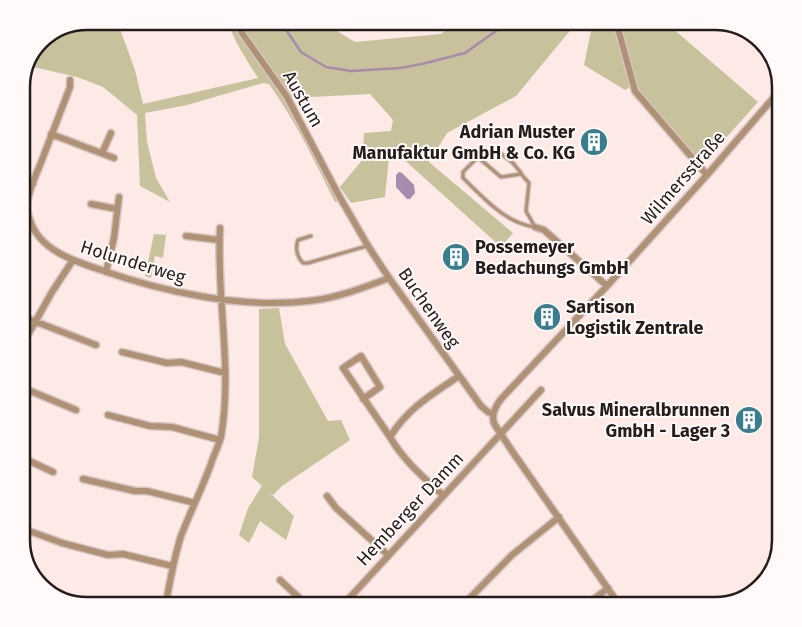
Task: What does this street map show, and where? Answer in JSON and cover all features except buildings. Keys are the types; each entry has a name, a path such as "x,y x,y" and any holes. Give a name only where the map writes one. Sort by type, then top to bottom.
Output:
{"street":[{"name":"Austum","path":"241,30 287,97 338,194"},
{"path":"618,30 635,91 707,175"},
{"name":"Holunderweg","path":"30,197 51,134 70,87 70,80"},
{"name":"Wilmersstraße","path":"493,414 501,400 607,286 772,99"},
{"path":"102,153 111,132"},
{"path":"51,134 114,158"},
{"name":"Buchenweg","path":"338,194 389,278 481,406 493,414 493,422 500,434 614,597"},
{"path":"106,272 114,238 119,197"},
{"path":"91,204 117,209"},
{"name":"Holunderweg","path":"30,221 33,229 46,244 73,260 142,284 183,293 222,299 275,303 311,301 355,291 389,278"},
{"path":"535,227 544,230 607,286"},
{"path":"167,597 172,566 182,536 205,482 220,440 225,407 219,263 220,228"},
{"path":"186,236 219,240"},
{"path":"30,331 73,260"},
{"path":"30,319 96,345"},
{"path":"122,352 167,363 181,362 225,373"},
{"path":"363,399 380,387 361,356 343,368 363,399 390,437 398,451 411,466 443,495"},
{"path":"390,437 398,424 416,406 459,376"},
{"path":"500,434 542,390"},
{"path":"30,392 76,410"},
{"path":"108,415 150,426 172,427 220,440"},
{"name":"Hemberger Damm","path":"350,597 500,434"},
{"path":"30,461 53,472"},
{"path":"83,479 135,491 147,490 195,503"},
{"path":"327,496 336,508 388,555"},
{"path":"471,597 512,555 559,517"},
{"path":"30,531 62,543 108,555 123,554 172,566"},
{"path":"280,580 298,597"},
{"path":"596,597 608,588"}],"lane":[{"path":"482,160 492,149 496,149 513,163 529,183 526,210 535,227"},
{"path":"521,174 501,177 482,160 476,158 463,172 463,178 514,222 535,227"},
{"path":"311,236 298,240 296,250 303,263 368,246"}],"shaded area":[{"path":"87,30 120,30 135,70 143,104 258,78 241,51 231,30 238,30 282,97 339,202 335,202 304,142 269,84 263,83 187,105 145,113 147,142 156,178 170,202 140,186 137,115 103,87 77,77 34,67 42,52 49,44 65,34"},
{"path":"336,30 355,42 441,34 447,30 571,30 516,96 447,133 429,162 513,233 501,247 390,147 385,197 351,203 340,187 363,159 364,133 391,131 393,120 370,94 292,98 245,31"},
{"path":"591,30 614,30 630,87 625,90 584,65"},
{"path":"618,30 674,30 758,102 700,167 635,91"},
{"path":"399,172 414,185 415,193 410,199 407,199 396,187 396,175"},
{"path":"154,234 166,235 163,258 155,256 151,278 145,276"},
{"path":"279,308 285,344 328,421 341,420 350,440 282,486 273,495 268,491 294,516 286,540 260,521 249,543 239,535 248,508 262,486 252,477 259,438 259,309"}],"waterway":[{"path":"286,30 301,52 326,67 351,71 400,68 465,53 497,30"}],"place":[{"name":"Adrian Muster Manufaktur GmbH & Co. KG","path":"594,142"},
{"name":"Possemeyer Bedachungs GmbH","path":"456,257"},
{"name":"Sartison Logistik Zentrale","path":"547,317"},
{"name":"Salvus Mineralbrunnen GmbH - Lager 3","path":"749,420"}]}
